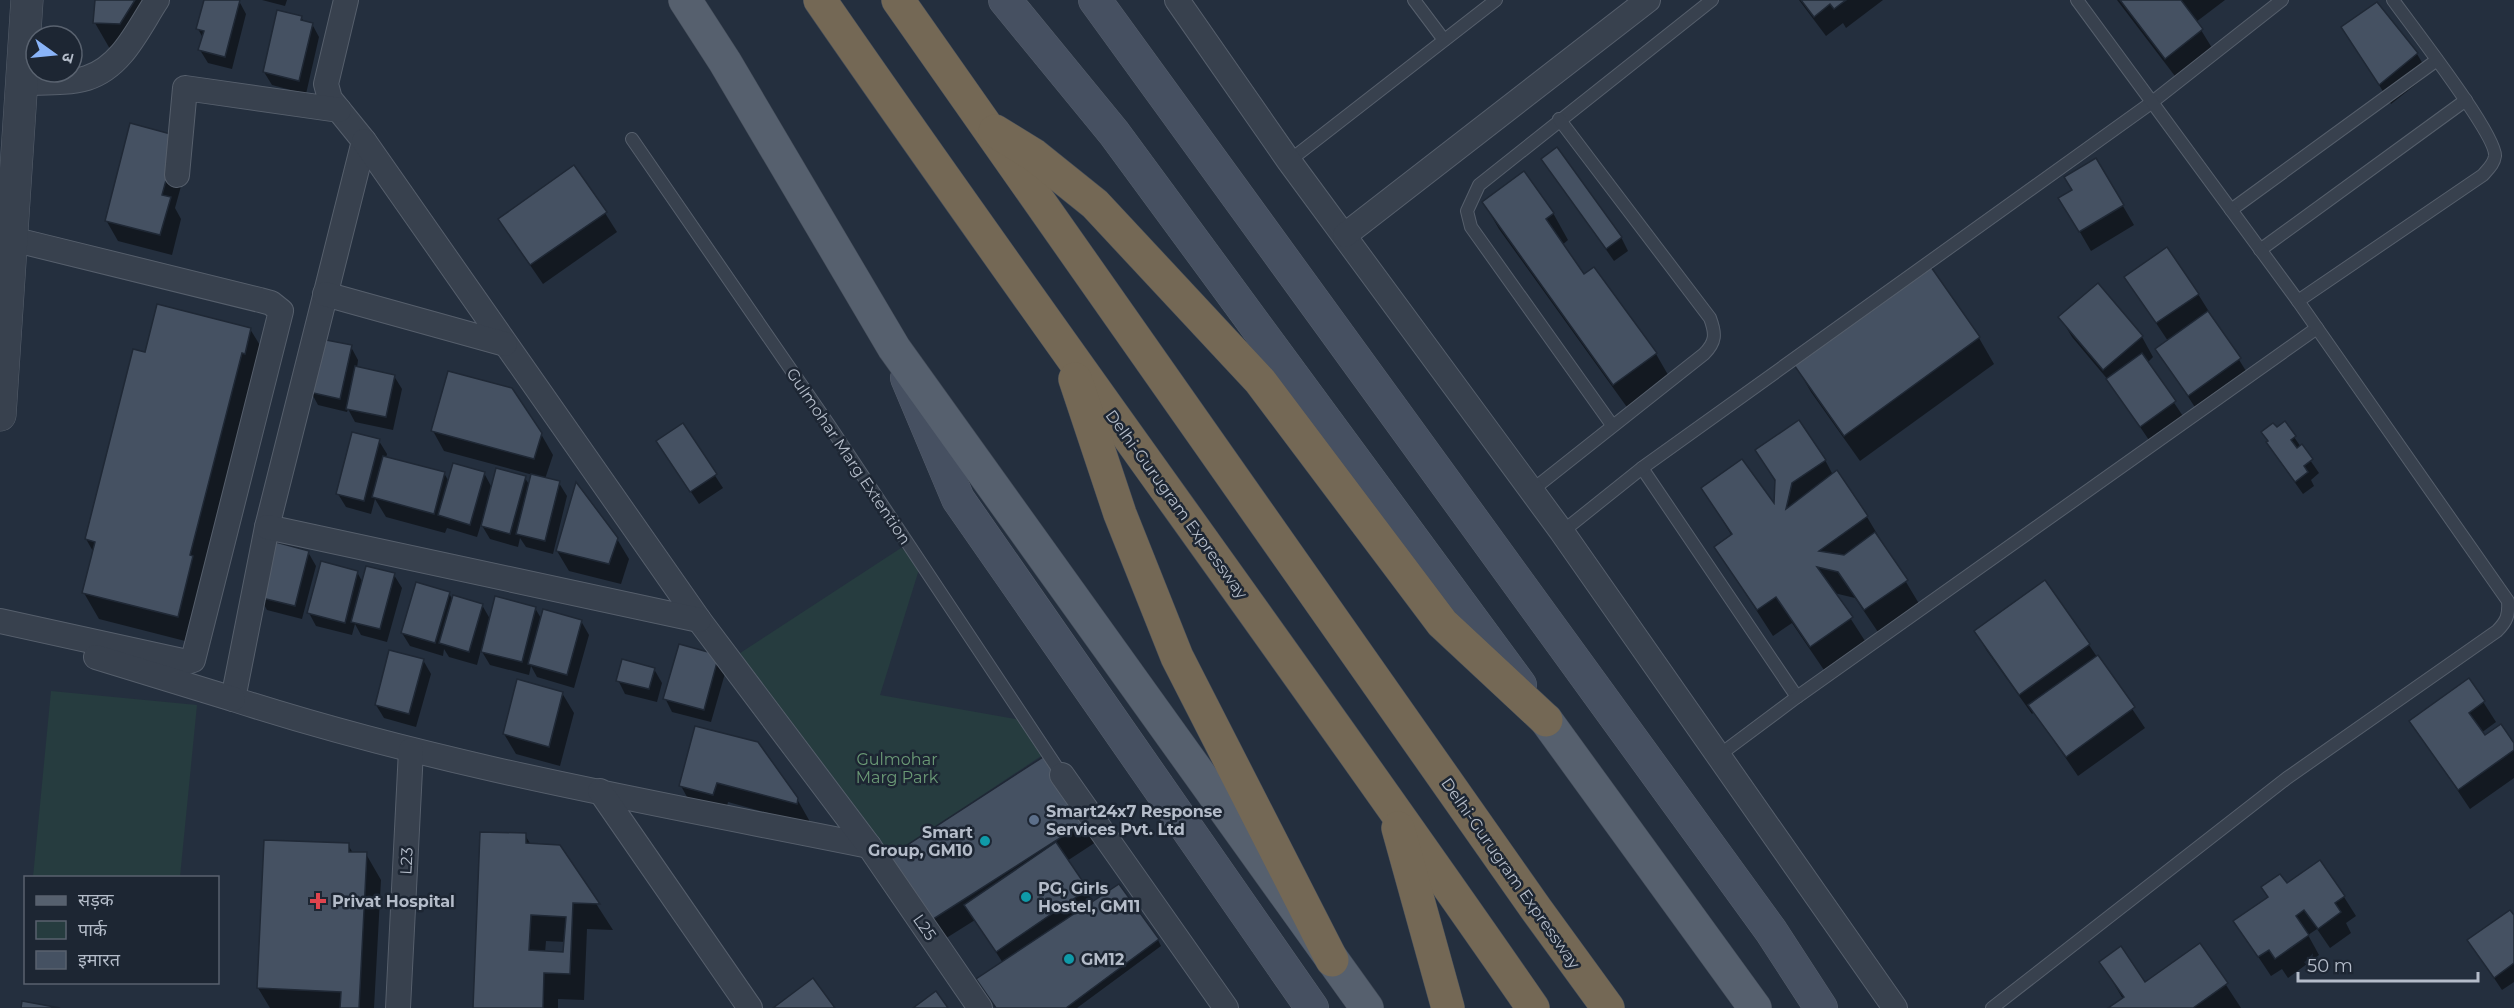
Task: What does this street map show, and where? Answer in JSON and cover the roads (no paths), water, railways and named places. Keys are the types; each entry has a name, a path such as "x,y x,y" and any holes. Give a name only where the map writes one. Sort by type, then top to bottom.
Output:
{"highway":[{"name":"Delhi-Gurugram Expressway","path":"820,0 1065,349 1391,802 1533,1008"},
{"name":"Delhi-Gurugram Expressway","path":"898,0 983,124 1608,1008"},
{"path":"983,124 1035,155 1095,204 1260,381 1442,623 1546,720"},
{"path":"1065,349 1120,514 1177,657 1332,960"},
{"path":"1391,802 1448,1008"}],"main road":[{"path":"665,0 725,62"},
{"path":"685,0 725,62 894,348 1367,1008"},
{"path":"700,0 725,62"},
{"path":"1095,0 1771,931 1821,1008"},
{"path":"1006,1 1114,134 1755,1008"},
{"path":"894,348 958,499 1312,1008"}],"street":[{"path":"0,415 27,0"},
{"path":"22,83 85,79 106,70 124,52 157,0"},
{"name":"L25","path":"346,0 326,84 330,99 363,141 699,620 869,846 980,1008"},
{"path":"1177,0 1289,160 1562,532 1895,1008"},
{"path":"1345,235 1648,0"},
{"path":"177,175 185,88 339,110"},
{"path":"233,699 267,527 363,141"},
{"path":"0,621 187,662 193,660 281,311 271,303 260,300 12,238"},
{"path":"325,294 506,344"},
{"path":"267,527 699,620"},
{"path":"0,634 108,660 308,724 411,750 869,846"},
{"name":"L23","path":"398,1008 411,750"},
{"path":"1062,775 1226,1008"},
{"path":"600,791 750,1008"}],"lane":[{"path":"1414,0 1444,40"},
{"path":"1289,160 1496,0"},
{"path":"1612,425 1471,227 1467,211 1479,185 1559,119 1712,0"},
{"path":"1992,1008 2287,778 2497,631 2506,622 2508,601 2298,301 2077,0"},
{"path":"1562,532 1642,468 2151,103 2282,0"},
{"path":"2298,301 2483,175 2492,165 2495,154 2491,140 2466,100 2393,0"},
{"path":"2231,210 2437,60"},
{"path":"2260,250 2466,100"},
{"path":"1531,491 1704,354 1714,344 1715,332 1710,318 1559,119"},
{"name":"Gulmohar Marg Extention","path":"632,139 829,425 1062,775"},
{"path":"1718,756 1797,697 2317,328"},
{"path":"1642,468 1797,697"}],"place":[{"name":"Smart24x7 Response Services Pvt. Ltd","path":"1034,820"},
{"name":"Smart Group, GM10","path":"985,841"},
{"name":"PG, Girls Hostel, GM11","path":"1026,897"},
{"name":"Privat Hospital","path":"318,901"},
{"name":"GM12","path":"1069,959"}],"park label":[{"name":"Gulmohar Marg Park","path":"897,768"}]}
